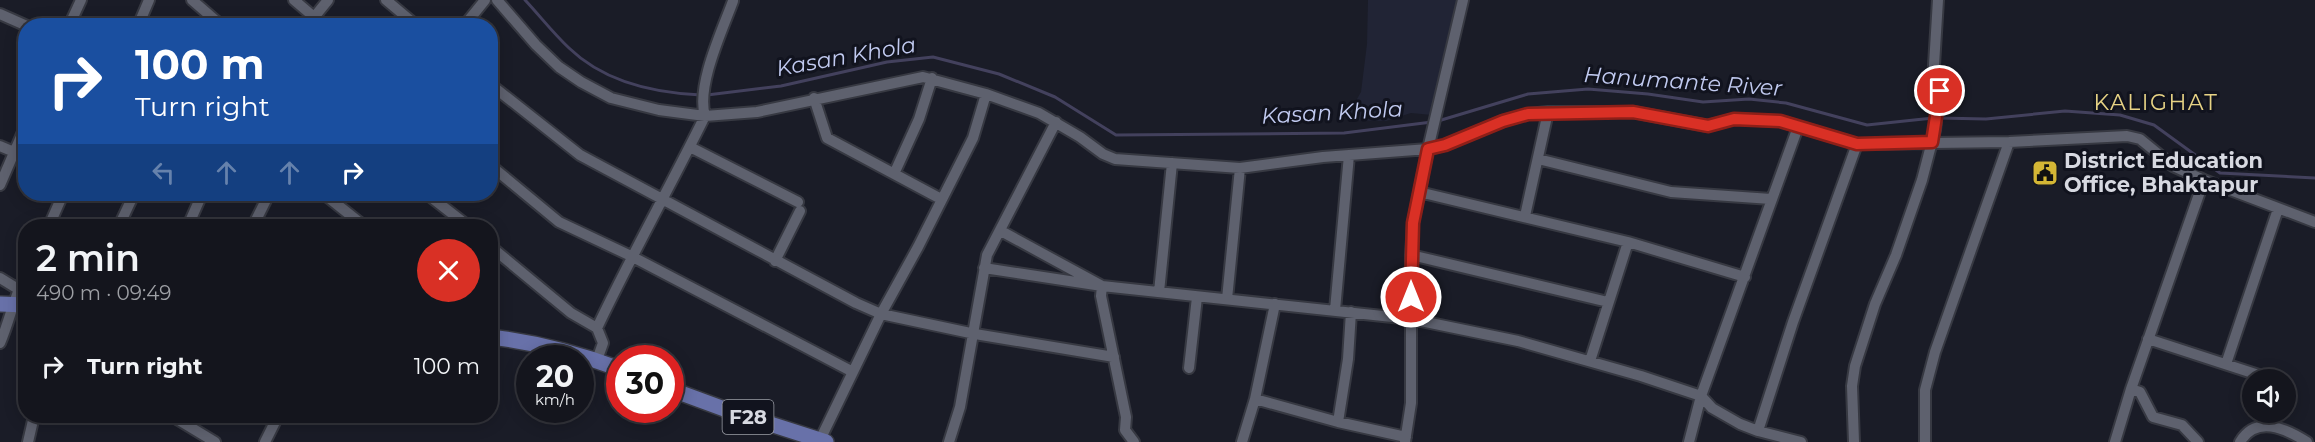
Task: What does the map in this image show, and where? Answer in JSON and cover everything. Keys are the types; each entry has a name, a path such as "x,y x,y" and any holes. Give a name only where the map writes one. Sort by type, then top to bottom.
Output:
{"main road":[{"path":"498,338 545,346 606,364"},
{"name":"F28","path":"684,394 823,441"}],"street":[{"path":"73,18 81,0"},
{"path":"142,18 150,0"},
{"path":"192,0 213,18"},
{"path":"294,0 308,18"},
{"path":"313,18 328,0"},
{"path":"386,0 407,18"},
{"path":"470,18 485,0"},
{"path":"497,0 536,45 559,67 597,92 611,98 659,110 705,116 757,112 814,98 922,77 1010,101 1056,122 1103,154 1115,159 1240,168 1349,155 1428,149 1445,145 1503,121 1528,114 1548,112 1633,112 1708,126 1734,119 1768,120 1857,144 2008,142 2127,136 2140,139 2173,166 2315,222"},
{"path":"1256,399 1405,440 1411,403 1413,223 1463,0"},
{"path":"1854,442 1852,386 1855,366 1875,304 1896,255 1922,180 1935,130 1940,91 1935,78 1934,65 1938,0"},
{"path":"597,328 631,256 663,201 705,116 702,104 703,88 733,1"},
{"path":"0,14 18,22"},
{"path":"894,174 919,119 932,78"},
{"path":"498,90 580,155 775,261 881,314 975,334 1114,357"},
{"path":"823,441 881,314 973,138 986,94"},
{"path":"814,98 827,138 941,199"},
{"path":"1525,216 1548,112"},
{"path":"949,442 960,407 975,334 987,255 1056,122"},
{"path":"1689,442 1701,396 1798,127"},
{"path":"1925,442 1924,399 1927,380 2008,142"},
{"path":"0,185 18,143"},
{"path":"1758,431 1793,322 1857,144"},
{"path":"0,146 14,152"},
{"path":"690,147 799,207 775,261"},
{"path":"1335,310 1349,155"},
{"path":"1538,159 1671,192 1771,199"},
{"path":"1159,292 1172,163"},
{"path":"1227,299 1240,168"},
{"path":"498,172 559,222 631,256 853,372"},
{"path":"2115,442 2131,388 2204,180"},
{"path":"1419,192 1628,242 1744,277"},
{"path":"52,219 60,201"},
{"path":"122,219 131,201"},
{"path":"191,219 199,201"},
{"path":"256,219 266,201"},
{"path":"332,201 353,218"},
{"path":"436,201 459,219"},
{"path":"2226,364 2278,209"},
{"path":"1001,231 1102,286"},
{"path":"1590,361 1628,242"},
{"path":"498,253 571,314 597,328 603,343 597,360"},
{"path":"1411,255 1608,302"},
{"path":"984,268 1102,286 1411,319 1518,341 1701,396 1712,408 1740,424 1801,442"},
{"path":"0,278 18,289 0,343"},
{"path":"1102,286 1101,297 1126,417 1125,430 1134,442"},
{"path":"1189,368 1197,297"},
{"path":"1242,442 1256,399 1275,304"},
{"path":"1338,422 1346,370 1351,312"},
{"path":"2148,339 2242,369"},
{"path":"2131,388 2140,392 2153,417 2182,425 2198,442"},
{"path":"28,442 32,423"},
{"path":"183,423 214,442"},
{"path":"265,442 274,423"},
{"path":"2240,442 2251,428 2265,425 2307,442"}],"shaded area":[{"path":"1368,0 1458,0 1432,115 1411,113 1386,121 1348,120 1349,113 1361,92 1367,44"}],"waterway":[{"name":"Kasan Khola","path":"525,0 569,48 597,69 613,77 648,88 701,95"},
{"name":"Kasan Khola","path":"707,95 781,86 887,62 933,57 999,74 1055,97 1116,135 1344,133 1432,122"},
{"name":"Hanumante River","path":"1438,121 1528,94 1588,89 1703,102 1749,99 1786,103 1867,125 1933,118"},
{"name":"Kasan Khola","path":"1939,118 1986,119 2065,111 2120,115 2154,125 2220,173 2315,178"}],"place":[{"name":"District Education Office, Bhaktapur","path":"2045,173"}],"district":[{"name":"KALIGHAT","path":"2156,102"}],"route":[{"path":"1411,297 1413,223 1428,149 1445,145 1503,121 1528,114 1548,112 1633,112 1708,126 1734,119 1768,120 1780,121 1857,144 1932,142 1940,91"}]}
